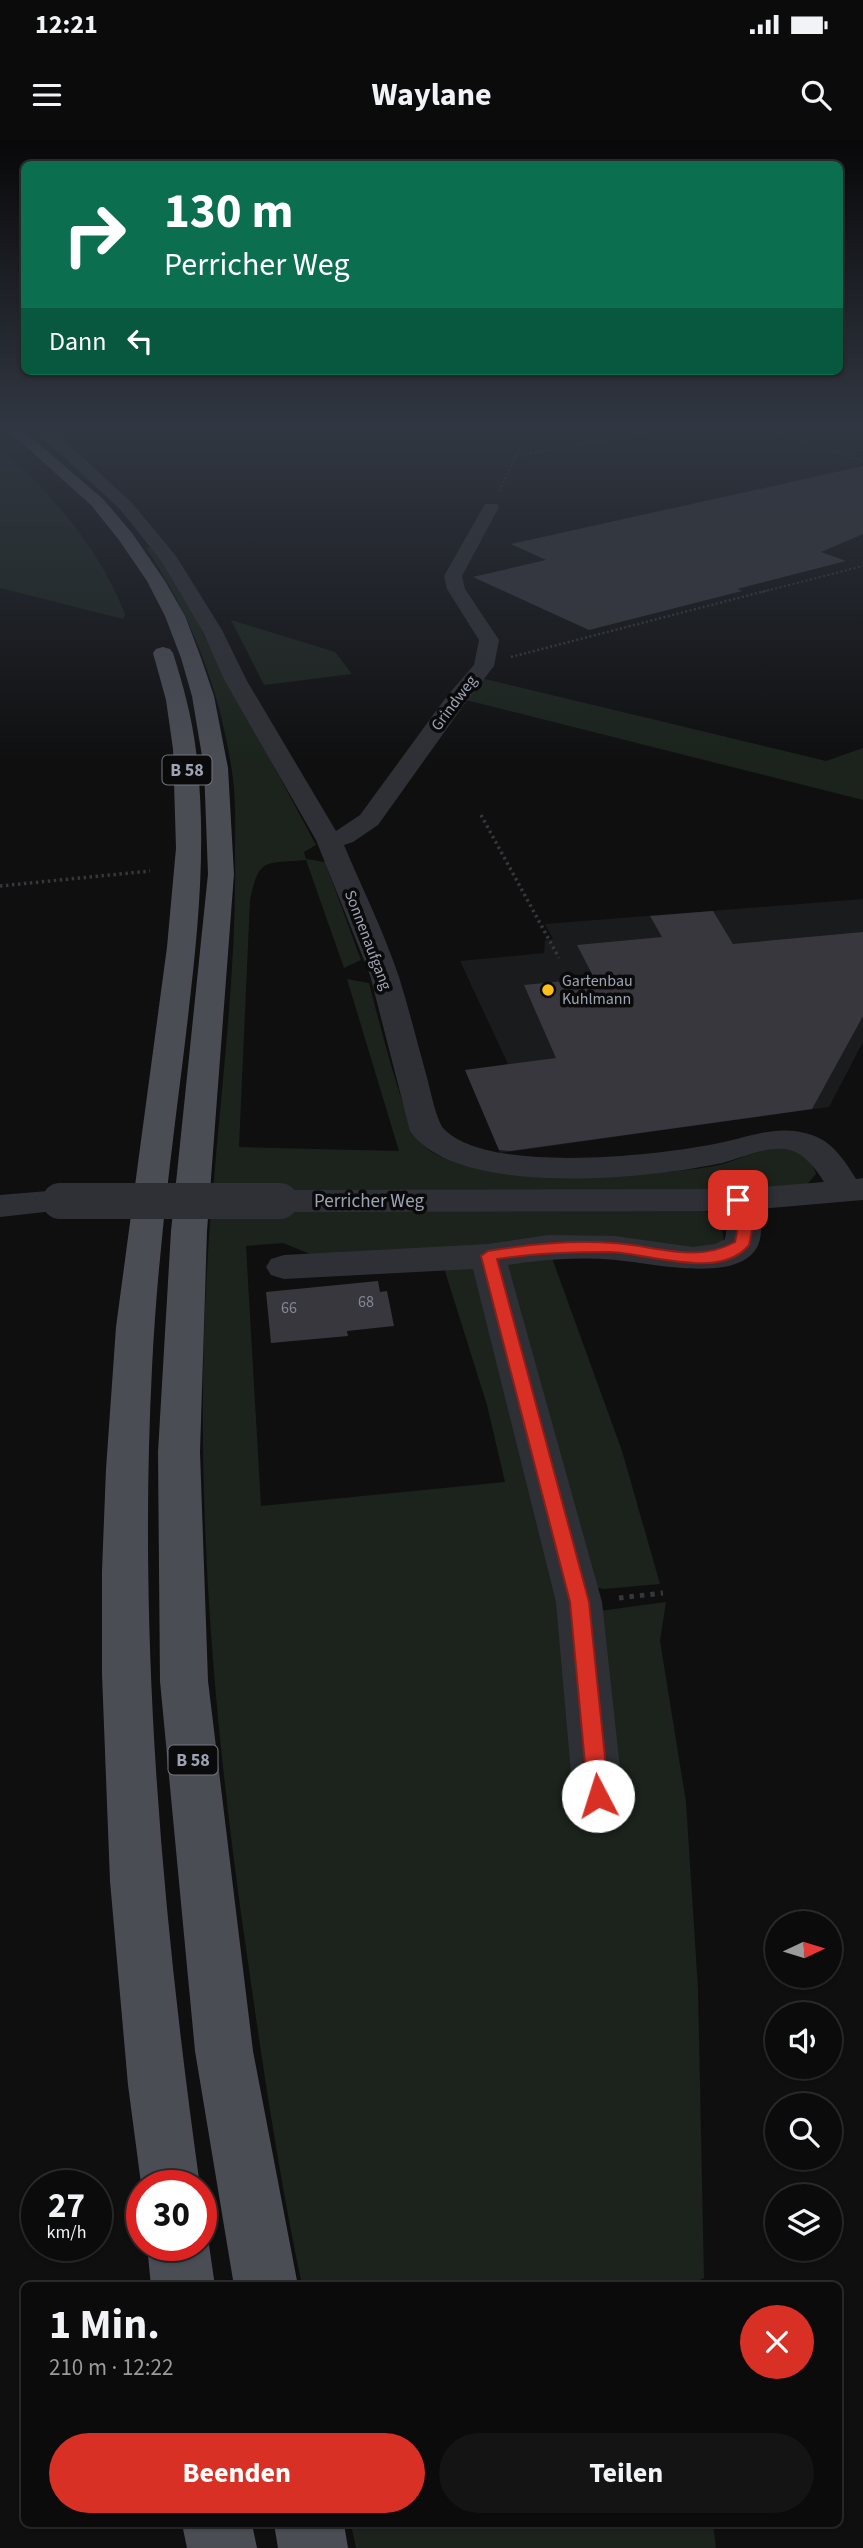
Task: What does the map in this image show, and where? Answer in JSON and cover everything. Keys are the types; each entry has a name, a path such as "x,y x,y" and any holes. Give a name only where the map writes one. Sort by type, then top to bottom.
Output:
{"main road":[{"name":"B 58","path":"105,539 122,563 153,625 176,698 186,760 188,874 139,1283 126,1458 127,1679 136,1867 154,2073 168,2170"},
{"name":"B 58","path":"128,539 156,581 175,616 203,696 216,768 221,874 189,1231 178,1452 184,1681 224,2051 265,2282"},
{"path":"180,2261 183,2282"},
{"path":"218,2527 222,2548"},
{"path":"310,2527 313,2548"}],"street":[{"name":"Sonnenaufgang","path":"153,539 170,560 212,630 236,681 329,840 384,975 426,1132 444,1147 473,1159 505,1164 563,1167 627,1166 730,1151 776,1138 801,1142 824,1156 855,1190"},
{"name":"Grindweg","path":"329,840 345,837 369,820 455,701 484,666 488,653 486,632 456,589 453,576 473,539"},
{"name":"Perricher Weg","path":"0,1206 60,1201 738,1200 855,1190"},
{"path":"284,1267 488,1256 548,1247 615,1248 692,1259 723,1255 742,1245 745,1226 738,1200"},
{"path":"488,1256 579,1602 598,1796"}],"path":[{"path":"484,666 863,566"},
{"path":"481,815 559,958"},
{"path":"0,886 150,871"}],"shaded area":[{"path":"0,539 84,539 102,567 125,614 123,619 0,588"},
{"path":"154,547 194,611 204,636 316,845 304,852 306,859 325,862 361,960 344,968 306,860 273,863 261,869 250,900 239,1147 399,1151 347,979 369,983 392,1068 415,1133 422,1144 444,1158 477,1168 517,1173 607,1175 714,1166 757,1152 786,1148 800,1153 809,1160 814,1169 816,1174 804,1188 741,1192 213,1191 234,937 234,788 228,748 213,687 178,602 146,548"},
{"path":"231,620 335,652 352,674 264,685"},
{"path":"481,678 826,761 863,748 863,800 462,699"},
{"path":"863,899 863,1042 829,1107 500,1153 465,1070 508,1064 460,961 544,953 545,940 553,939 545,924"},
{"path":"211,1211 705,1211 720,1221 724,1239 716,1247 325,1260 283,1243 246,1246 261,1506 505,1482 487,1405 444,1268 473,1267 599,1611 666,1602 660,1641 686,1802 698,1989 704,2278 695,2282 301,2282 255,2009 224,1781 215,1686 204,1496 203,1401"},
{"path":"548,1247 622,1451 660,1584 604,1589 592,1587 498,1254"},
{"path":"352,2527 713,2527 716,2548 356,2548"}],"building":[{"path":"532,539 850,539 821,552 846,561 589,630 473,577 546,560 511,544"},
{"path":"713,911 733,944 863,932 863,1016 812,1109 510,1151 499,1150 465,1070 556,1058 524,985 594,978 577,945 662,937 650,916"},
{"path":"378,1281 380,1292 387,1291 394,1326 347,1331 348,1336 271,1343 266,1292"}],"place":[{"name":"Gartenbau Kuhlmann","path":"548,990"}],"route":[{"path":"598,1796 579,1602 488,1256 548,1247 615,1248 692,1259 723,1255 742,1245 745,1226 738,1200"}]}
